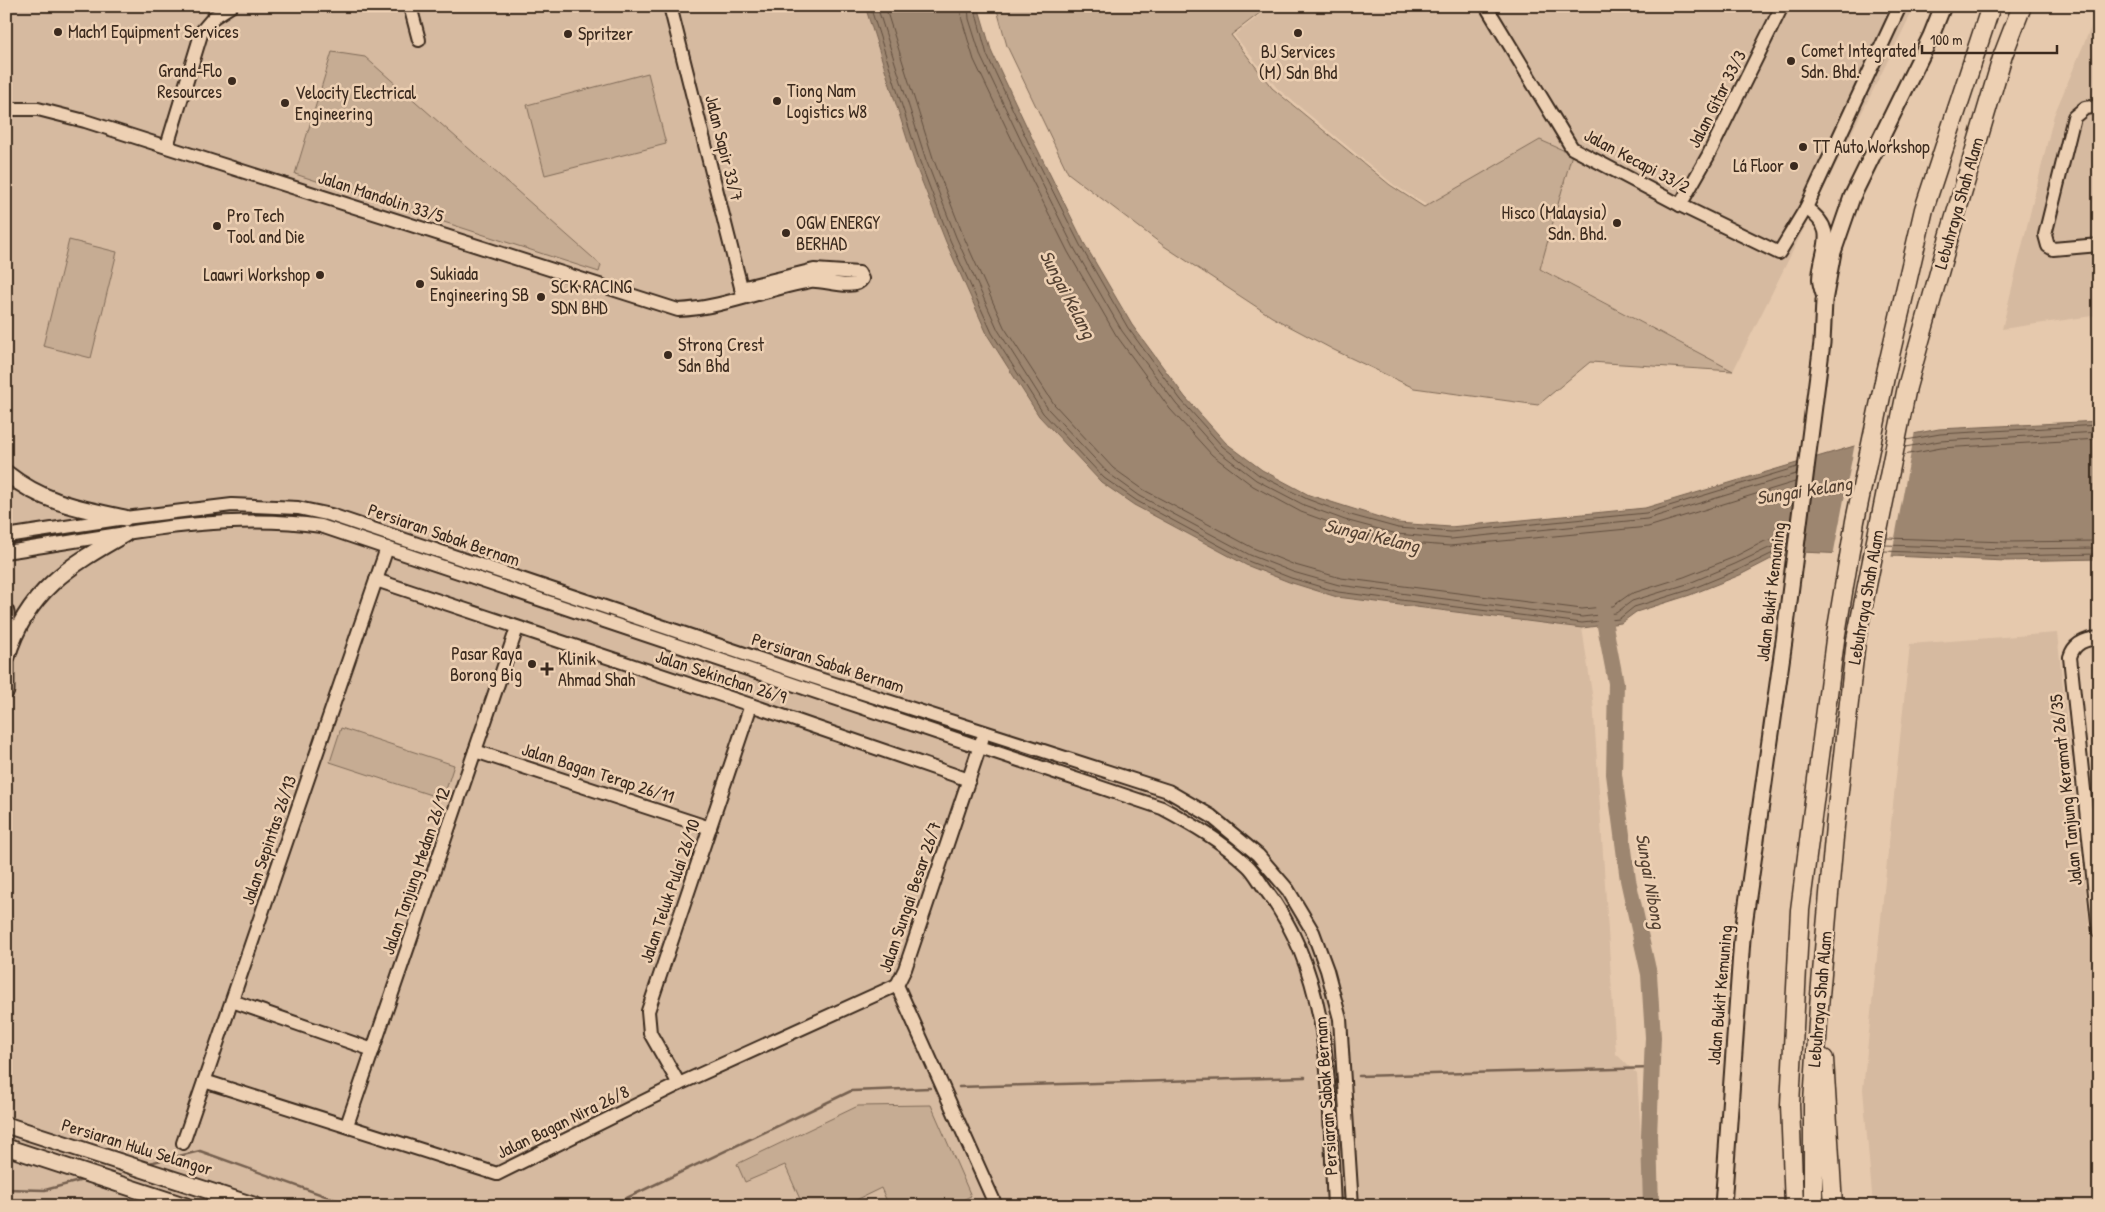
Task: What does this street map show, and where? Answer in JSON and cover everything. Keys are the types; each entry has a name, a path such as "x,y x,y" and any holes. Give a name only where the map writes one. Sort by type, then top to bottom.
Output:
{"highway":[{"name":"Lebuhraya Shah Alam","path":"1794,1206 1790,1104 1800,910 1835,640 1855,521 1885,377 1924,209 1991,6"},
{"name":"Lebuhraya Shah Alam","path":"1813,1206 1812,1104 1819,1006 1856,640 1907,387 2003,55 2022,6"},
{"path":"1819,1006 1827,1094 1833,1206"},
{"path":"1782,1206 1790,1104"}],"main road":[{"name":"Jalan Bukit Kemuning","path":"1723,1206 1742,939 1784,641 1822,342 1824,301 1833,252 1852,197 1931,36 1943,6"},
{"path":"6,473 25,488 45,498 124,518"},
{"path":"7,657 14,636 28,611 50,584 82,558 125,534"},
{"path":"6,612 6,691"},
{"name":"Persiaran Hulu Selangor","path":"6,1124 216,1199 256,1206"},
{"path":"6,1148 33,1155 186,1206"}],"street":[{"path":"167,146 202,31 214,17 231,6"},
{"path":"410,6 419,40"},
{"name":"Jalan Sapir 33/7","path":"670,6 742,293"},
{"name":"Jalan Kecapi 33/2","path":"1486,6 1572,148 1680,205 1779,253 1806,208"},
{"name":"Jalan Gitar 33/3","path":"1680,205 1708,156 1782,6"},
{"path":"1824,301 1819,280 1824,256 1825,227 1819,217 1806,208 1900,6"},
{"path":"2099,106 2085,108 2074,117 2045,235 2048,246 2053,249 2099,245"},
{"name":"Jalan Mandolin 33/5","path":"6,109 38,109 54,112 167,146 678,310 702,309 742,293"},
{"path":"814,270 859,273 862,279 855,285 812,281 742,293 814,270"},
{"name":"Persiaran Sabak Bernam","path":"6,536 124,518 232,505 298,508 331,515 985,733 1168,791 1218,822 1258,855 1288,890 1313,932 1327,970 1340,1020 1352,1206"},
{"name":"Persiaran Sabak Bernam","path":"6,552 218,522 290,522 321,526 1162,808 1202,829 1247,865 1275,901 1297,940 1314,986 1320,1009 1326,1060 1334,1206"},
{"name":"Jalan Sepintas 26/13","path":"183,1143 387,548"},
{"name":"Jalan Sekinchan 26/9","path":"376,580 969,780"},
{"name":"Jalan Tanjung Medan 26/12","path":"347,1125 517,628"},
{"name":"Jalan Tanjung Keramat 26/35","path":"2099,638 2082,641 2076,646 2070,657 2099,932"},
{"name":"Jalan Teluk Pulai 26/10","path":"679,1084 650,1033 648,1011 751,705"},
{"name":"Jalan Sungai Besar 26/7","path":"985,733 905,969 897,985 996,1206"},
{"name":"Jalan Bagan Terap 26/11","path":"475,751 710,828"},
{"name":"Jalan Bagan Nira 26/8","path":"204,1081 497,1174 679,1084 897,985"},
{"path":"232,1001 373,1050"}],"shaded area":[{"path":"6,6 865,6 915,164 946,242 988,336 1039,416 1134,505 1246,565 1289,582 1337,597 1582,628 1593,700 1616,1054 1637,1074 1645,1206 6,1206"},
{"path":"996,6 1269,6 1231,35 1272,88 1390,185 1424,207 1540,140 1572,154 1540,269 1733,371 1590,362 1538,405 1414,388 1334,350 1272,317 1164,246 1068,173 1007,46"},
{"path":"1272,6 1915,6 1733,371 1457,224 1394,185 1277,88 1234,35"},
{"path":"2099,8 2099,315 2002,329 2054,115"},
{"path":"332,52 365,57 601,265 599,272 295,174"},
{"path":"648,73 666,144 545,175 527,105"},
{"path":"69,240 117,252 91,358 43,346"},
{"path":"2057,633 2099,1013 2099,1206 1873,1206 1863,1089 1910,644"},
{"path":"2099,646 2099,734 2089,647"},
{"path":"341,728 454,765 443,799 330,762"},
{"path":"931,1105 971,1196 949,1206 889,1206 881,1188 844,1206 803,1206 785,1165 745,1182 737,1164 858,1106"}],"water":[{"name":"Sungai Kelang","path":"865,6 978,6 992,53 1033,140 1084,243 1132,325 1185,397 1226,443 1262,470 1309,495 1398,523 1450,527 1645,508 1861,444 1939,429 2099,421 2099,559 2006,561 1801,552 1773,558 1740,575 1690,595 1636,612 1621,623 1582,628 1337,597 1289,582 1246,565 1134,505 1101,482 1039,416 988,336 946,242 915,164"}],"pier":[{"path":"1915,431 1891,559 1833,556 1855,443"}],"waterway":[{"name":"Sungai Nibong","path":"1603,605 1616,683 1614,774 1628,880 1649,974 1653,1037 1649,1136 1651,1206"},
{"path":"1359,1076 1652,1068"},
{"path":"959,1087 1305,1077"},
{"path":"610,1206 851,1091 930,1088"},
{"path":"145,1164 200,1151 353,1206"},
{"path":"6,1189 45,1190 83,1180"}],"place":[{"name":"Mach1 Equipment Services","path":"58,32"},
{"name":"BJ Services (M) Sdn Bhd","path":"1298,33"},
{"name":"Spritzer","path":"568,34"},
{"name":"Comet Integrated Sdn. Bhd.","path":"1791,61"},
{"name":"Grand-Flo Resources","path":"232,81"},
{"name":"Tiong Nam Logistics W8","path":"777,101"},
{"name":"Velocity Electrical Engineering","path":"285,103"},
{"name":"TT Auto Workshop","path":"1803,147"},
{"name":"Lá Floor","path":"1794,166"},
{"name":"Hisco (Malaysia) Sdn. Bhd.","path":"1617,223"},
{"name":"Pro Tech Tool and Die","path":"217,226"},
{"name":"OGW ENERGY BERHAD","path":"786,233"},
{"name":"Laawri Workshop","path":"320,275"},
{"name":"Sukiada Engineering SB","path":"420,284"},
{"name":"SCK RACING SDN BHD","path":"541,297"},
{"name":"Strong Crest Sdn Bhd","path":"668,355"},
{"name":"Pasar Raya Borong Big","path":"532,664"},
{"name":"Klinik Ahmad Shah","path":"547,669"}]}
